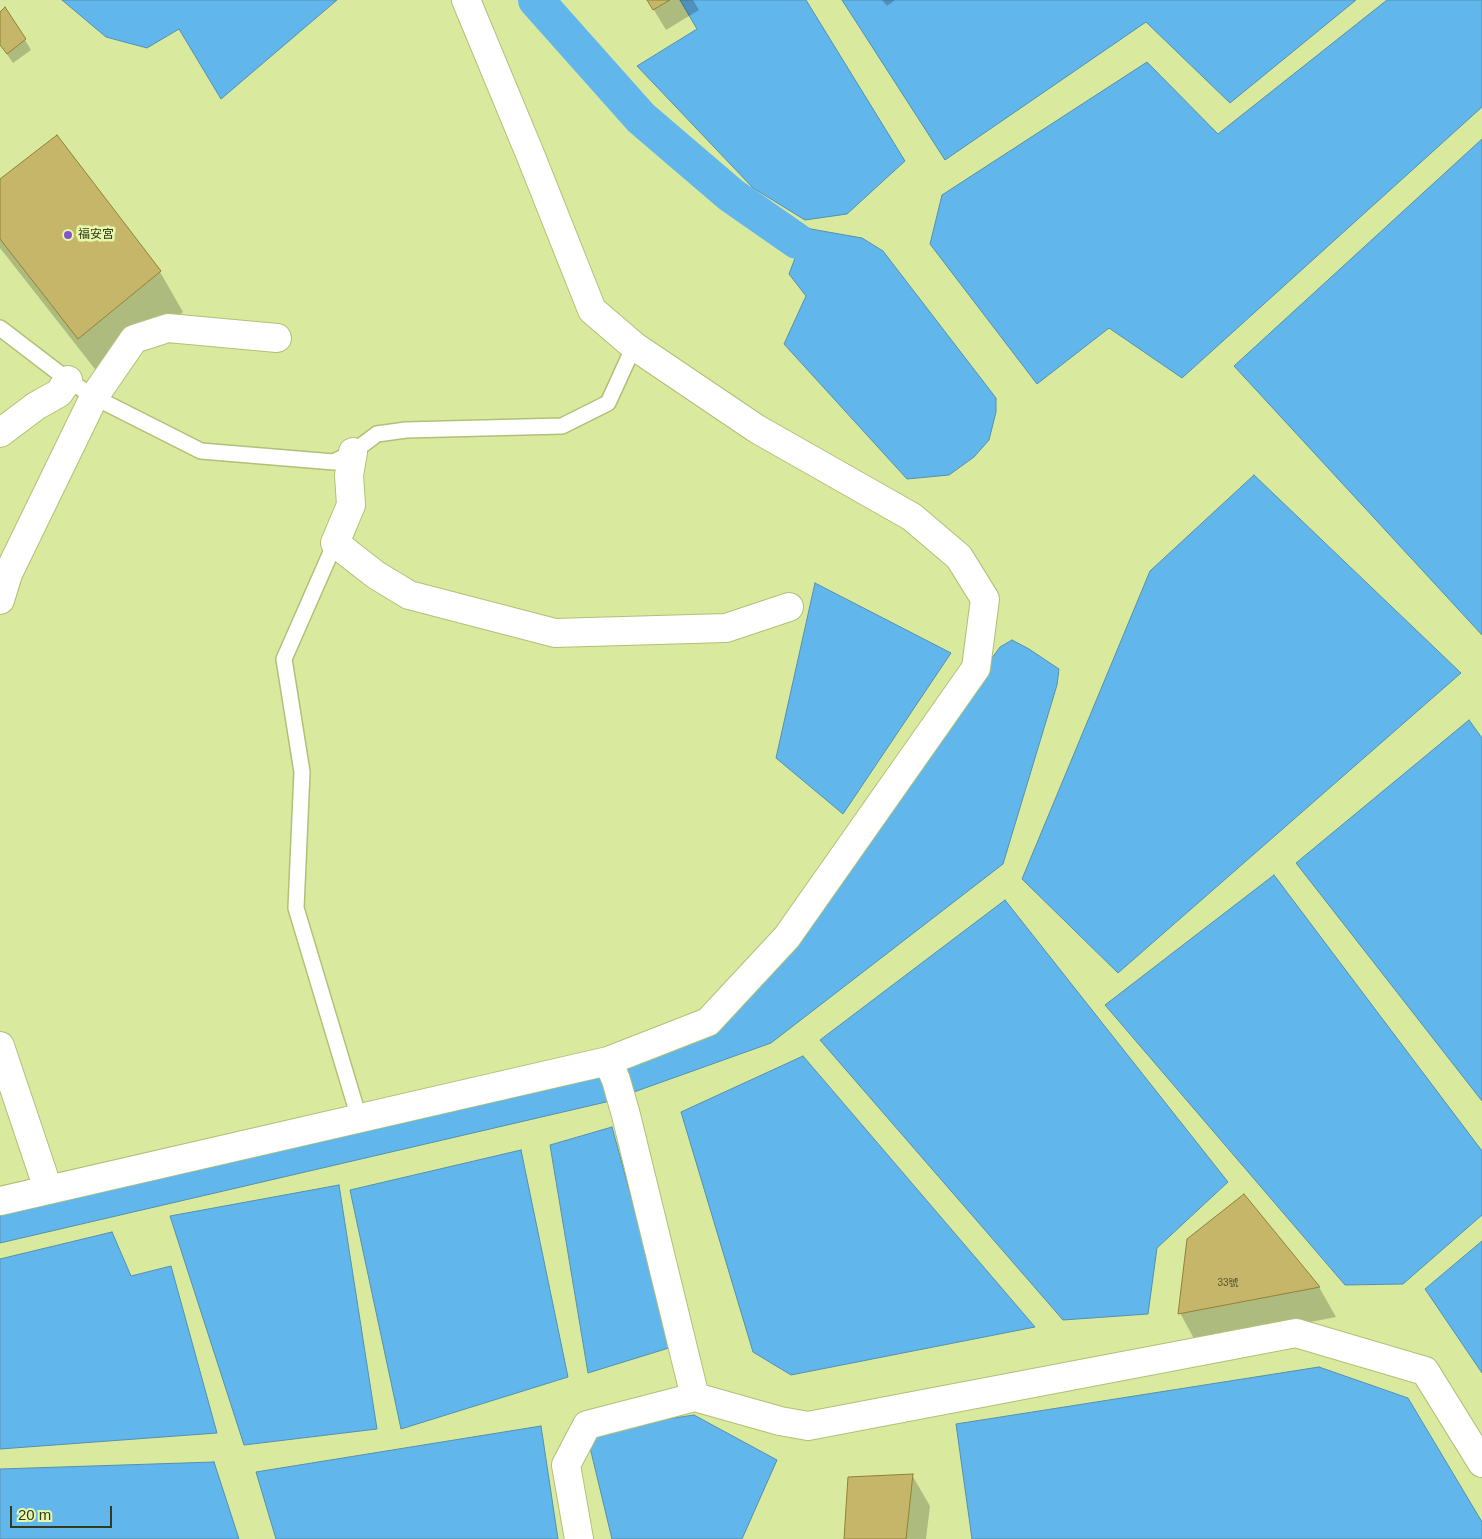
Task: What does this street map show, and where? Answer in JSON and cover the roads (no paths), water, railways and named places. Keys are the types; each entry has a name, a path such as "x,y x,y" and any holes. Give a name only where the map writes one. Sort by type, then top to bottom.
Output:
{"street":[{"path":"0,1201 359,1118 612,1071 708,1022 787,937 976,668 985,599 959,557 912,517 757,429 634,346 592,310 466,0"},
{"path":"0,600 8,574 94,397 134,339 168,328 277,338"},
{"path":"0,434 36,406 59,393 68,380"},
{"path":"354,452 349,475 351,505 335,543 376,576 409,595 555,633 726,628 789,607"},
{"path":"0,1046 48,1189"},
{"path":"612,1071 626,1115 695,1397"},
{"path":"579,1539 566,1465 587,1425 695,1397 780,1421 808,1426 1296,1333 1425,1371 1482,1463"}],"lane":[{"path":"0,328 68,380 94,397 201,451 334,462 354,452 377,434 406,430 562,426 608,403 634,346"},
{"path":"335,543 284,659 302,772 296,908 359,1118"}],"water":[{"path":"62,0 337,0 221,99 179,29 147,48 106,37"},
{"path":"680,0 806,0 905,161 847,214 805,220 753,188 637,66 697,29"},
{"path":"842,0 1356,0 1230,103 1146,22 945,160"},
{"path":"1387,0 1482,0 1482,107 1182,378 1109,328 1037,384 930,244 942,195 1147,62 1218,134"},
{"path":"1482,139 1482,635 1234,366"},
{"path":"760,208 811,229 862,238 883,251 996,398 996,412 989,440 974,457 949,475 907,479 784,344 806,296 789,274 797,253 752,219"},
{"path":"1254,475 1461,673 1118,973 1022,879 1150,571"},
{"path":"815,583 951,653 843,814 776,758"},
{"path":"1012,640 1059,669 1057,685 1003,864 771,1043 606,1102 0,1243 0,1214 670,1050 746,998 1000,647"},
{"path":"1469,720 1482,738 1482,1101 1296,863"},
{"path":"1274,875 1482,1151 1482,1215 1403,1284 1345,1285 1105,1005"},
{"path":"1005,900 1228,1182 1157,1248 1148,1314 1063,1320 820,1040"},
{"path":"803,1056 1035,1327 791,1375 753,1352 681,1112"},
{"path":"612,1127 672,1347 588,1373 550,1145"},
{"path":"521,1150 568,1377 401,1429 350,1190"},
{"path":"339,1185 377,1429 244,1445 170,1216"},
{"path":"112,1232 131,1276 171,1266 217,1433 0,1449 0,1259"},
{"path":"1482,1241 1482,1373 1425,1289"},
{"path":"1319,1367 1408,1398 1482,1522 1482,1539 972,1539 956,1424"},
{"path":"694,1415 777,1460 742,1539 612,1539 586,1431"},
{"path":"541,1426 558,1539 276,1539 256,1472"},
{"path":"214,1462 239,1539 0,1539 0,1469"}],"waterway":[{"path":"536,0 641,118 731,195 797,241"}],"place":[{"name":"福安宮","path":"68,235"}]}
